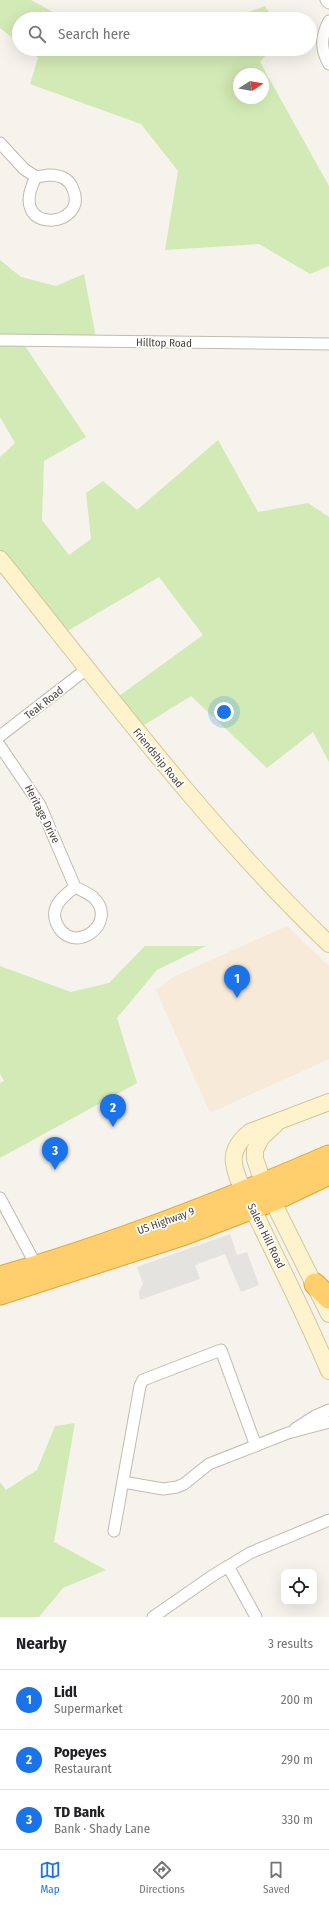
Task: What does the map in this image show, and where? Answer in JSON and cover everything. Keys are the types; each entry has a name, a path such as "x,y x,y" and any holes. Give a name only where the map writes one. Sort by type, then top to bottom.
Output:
{"highway":[{"name":"US Highway 9","path":"274,1192 329,1156"},
{"name":"US Highway 9","path":"0,1277 184,1214 274,1192 329,1174"},
{"path":"274,1192 329,1185"},
{"name":"US Highway 9","path":"0,1294 185,1234 248,1199"}],"street":[{"path":"326,0 329,3"},
{"path":"329,21 322,38 322,45 329,64"},
{"path":"0,144 24,169 36,178 56,175 69,182 73,188 75,201 70,213 64,218 50,222 38,217 33,212 29,205 28,197 36,178"},
{"name":"Hilltop Road","path":"0,340 329,344"},
{"name":"Friendship Road","path":"0,559 88,668 145,742 215,826 295,912 329,944"},
{"name":"Teak Road","path":"0,736 88,668"},
{"name":"Heritage Drive","path":"0,746 40,805 75,887"},
{"path":"75,887 92,896 100,907 101,915 99,924 91,934 83,937 70,936 63,932 55,919 55,910 60,899 75,887"},
{"name":"Salem Hill Road","path":"329,1102 250,1132 237,1145 234,1157 234,1164 248,1199 311,1329 329,1371"},
{"name":"Salem Hill Road","path":"279,1121 261,1138 255,1150 255,1159 274,1192 322,1291 329,1314"},
{"path":"0,1198 36,1265"},
{"path":"114,1531 143,1380 221,1350 256,1446"},
{"path":"288,1433 315,1416 329,1410"},
{"path":"123,1482 163,1489 177,1488 209,1464 288,1433 329,1422"},
{"path":"153,1617 228,1566 250,1553 329,1520"},
{"path":"228,1566 256,1617"}],"shaded area":[{"path":"287,926 329,966 329,1059 210,1113 156,990 173,977"},
{"path":"230,1234 237,1255 247,1252 259,1285 241,1292 225,1254 195,1265 200,1279 140,1300 139,1292 143,1284 137,1267"}],"green space":[{"path":"0,0 31,0 53,12 12,12 12,37 0,28"},
{"path":"265,6 269,12 248,12"},
{"path":"36,56 265,56 260,62 263,68 233,68 233,104 269,104 269,78 329,186 329,266 310,274 259,244 165,250 178,171 141,124 30,84 38,58"},
{"path":"0,260 21,277 56,286 84,274 97,343 23,343 86,437 44,461 42,520 69,555 91,539 86,493 103,481 137,510 218,440 258,512 308,503 329,517 329,762 313,732 267,768 191,696 133,732 112,701 203,635 159,577 59,636 0,562 0,457 15,443 0,417"},
{"path":"145,946 206,946 157,970 117,1018 137,1083 0,1158 0,1083 4,1081 0,1074 0,966 71,992 109,983"},
{"path":"75,1423 54,1542 106,1570 63,1588 39,1617 0,1617 0,1482 6,1490 37,1470 55,1426"}],"place":[{"name":"Lidl","path":"237,998"},
{"name":"Popeyes","path":"113,1127"},
{"name":"TD Bank","path":"55,1170"}]}
